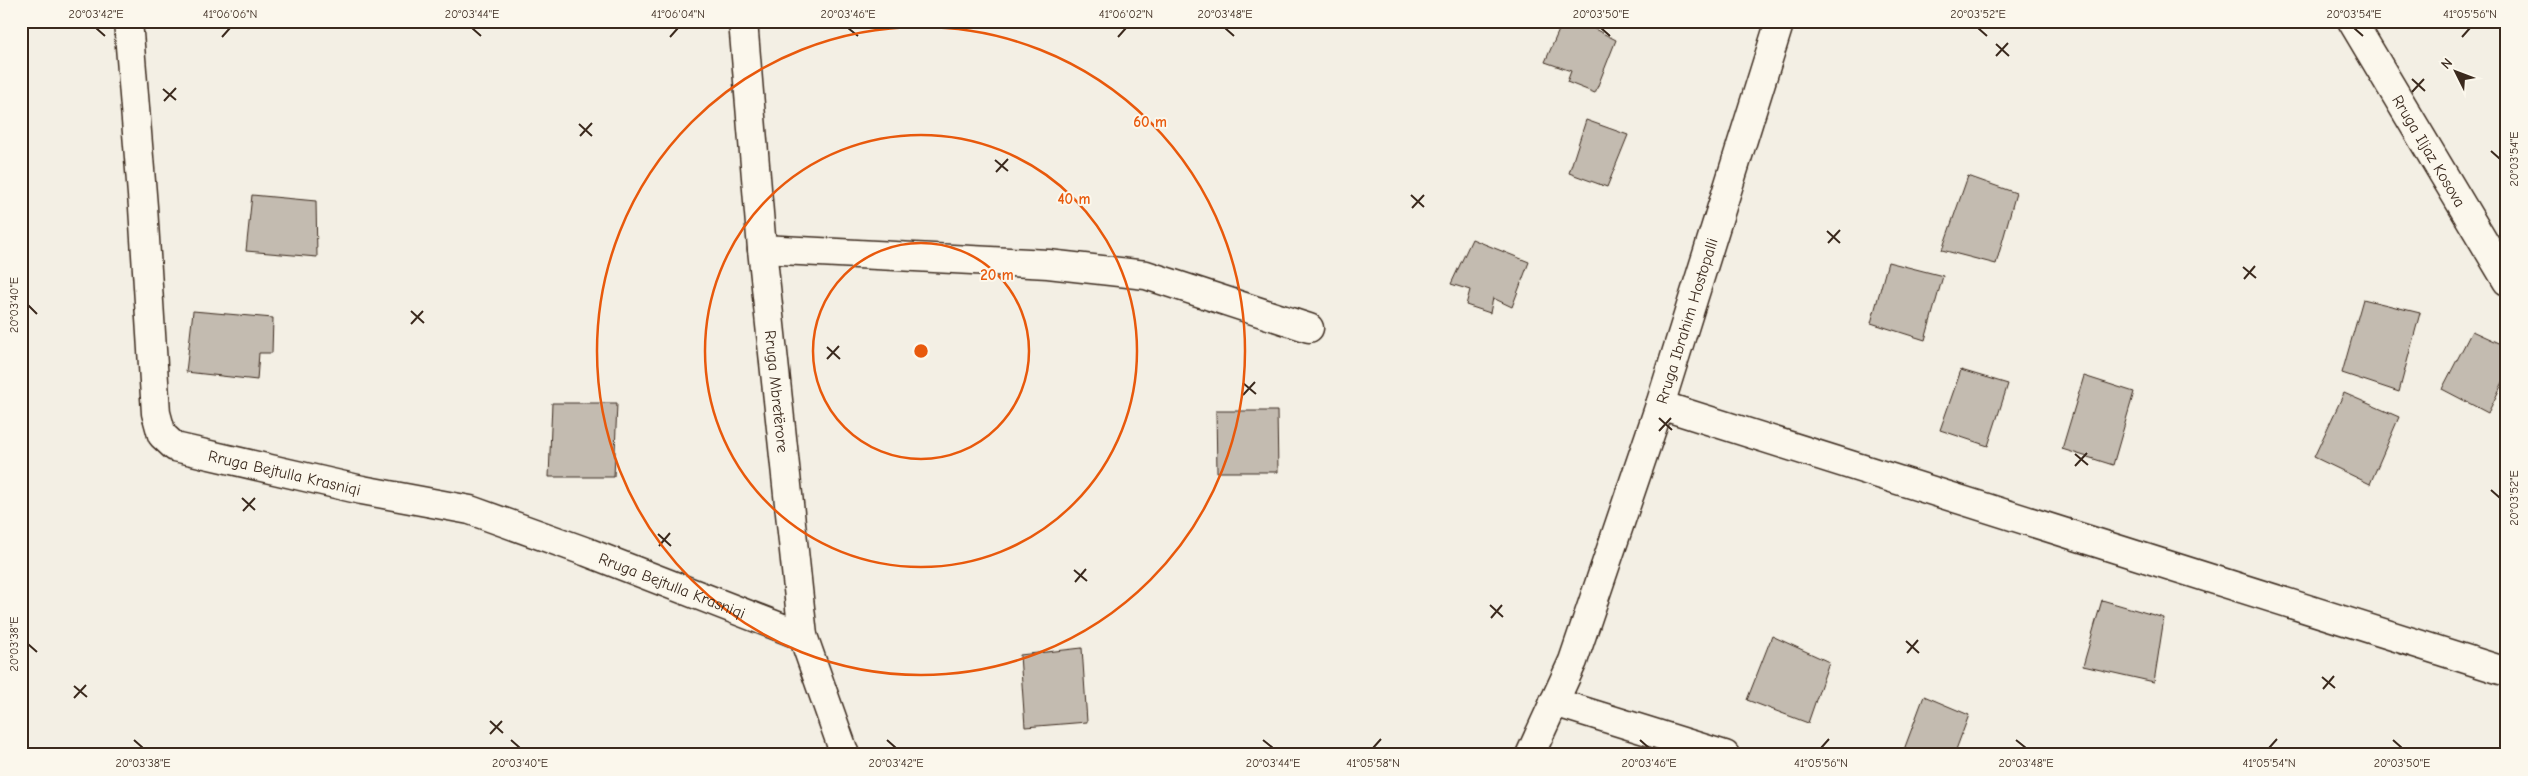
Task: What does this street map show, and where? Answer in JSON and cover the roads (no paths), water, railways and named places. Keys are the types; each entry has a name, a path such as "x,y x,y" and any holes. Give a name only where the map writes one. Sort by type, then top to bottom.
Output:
{"street":[{"name":"Rruga Bejtulla Krasniqi","path":"128,21 144,206 156,413 162,435 175,447 362,490 470,510 587,552 803,636"},
{"name":"Rruga Mbretërore","path":"743,21 762,249 803,636 846,755"},
{"name":"Rruga Ibrahim Hostopalli","path":"1530,755 1573,661 1660,405 1780,21"},
{"name":"Rruga Iljaz Kosova","path":"2352,21 2507,281"},
{"path":"762,249 1048,264 1146,275 1309,328"},
{"path":"1660,405 2507,672"},
{"path":"1554,702 1725,755"}]}
